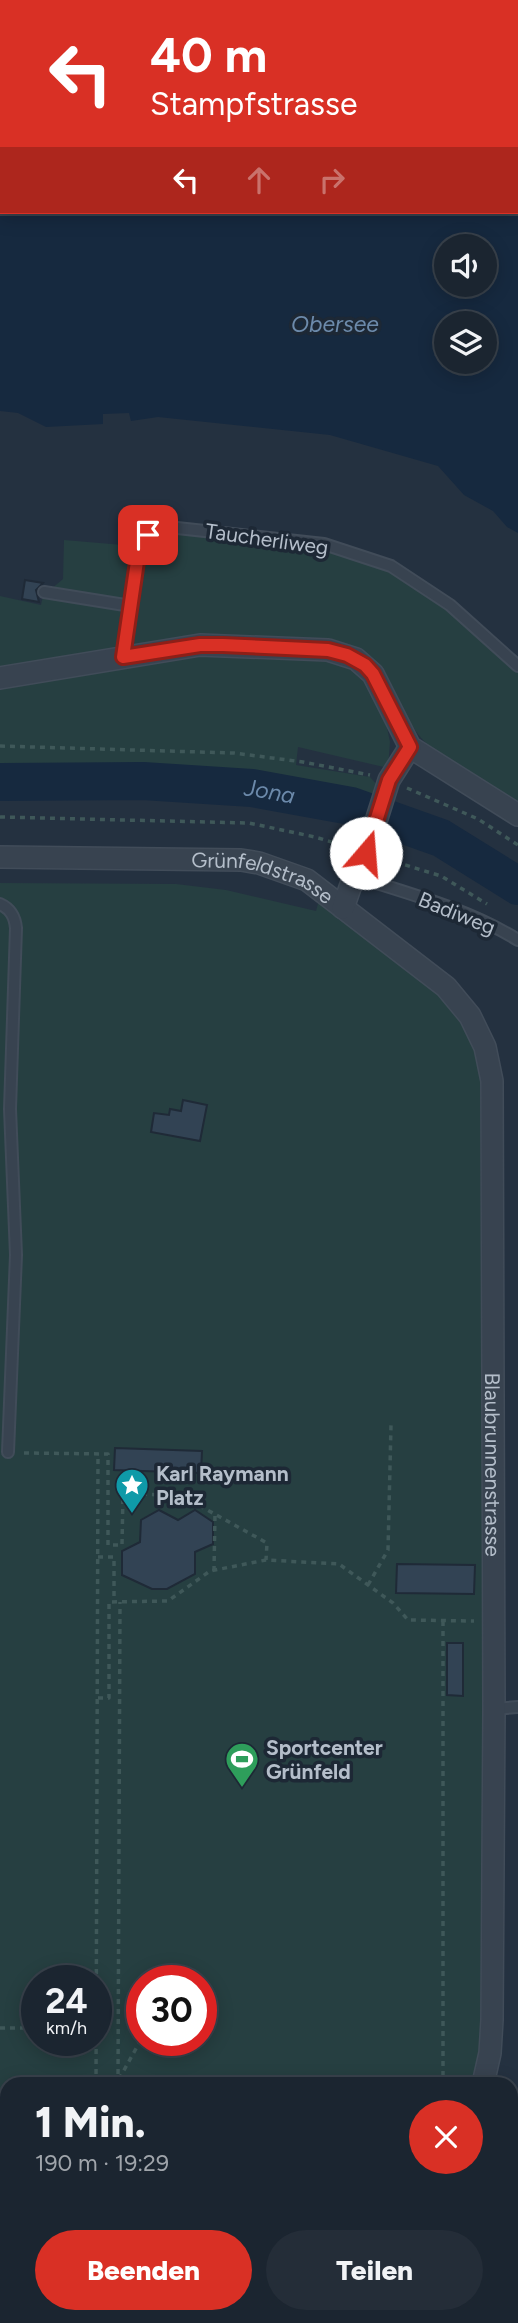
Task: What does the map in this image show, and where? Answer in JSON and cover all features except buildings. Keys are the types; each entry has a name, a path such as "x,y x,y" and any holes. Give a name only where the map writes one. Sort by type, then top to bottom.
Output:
{"street":[{"path":"0,678 200,645 328,650 347,655 365,665 373,674 410,747 518,815"},
{"name":"Grünfeldstrasse","path":"0,857 241,860 259,863 307,880 343,908 367,849 389,780 410,747"},
{"name":"Blaubrunnenstrasse","path":"343,908 446,986 470,1016 485,1047 492,1081 492,2020 490,2053 485,2077"}],"lane":[{"name":"Taucherliweg","path":"123,657 139,548 148,535 168,527 324,544 391,566 450,605 518,666"},
{"path":"44,592 131,606"},
{"name":"Badiweg","path":"354,876 455,908 518,940"},
{"path":"0,904 6,907 15,919 16,928 10,1109 16,1255 8,1452"},
{"path":"494,1709 518,1706"}],"path":[{"path":"0,746 234,753 303,762 389,780 478,819 518,845"},
{"path":"0,817 249,823 367,849 441,876 496,909"},
{"path":"368,1585 388,1550 391,1425"},
{"path":"8,1452 108,1454 108,1545 122,1545 123,1493 182,1496 267,1543 266,1560"},
{"path":"96,1965 98,1454"},
{"path":"214,1571 215,1514"},
{"path":"97,1557 114,1557 114,1602"},
{"path":"97,1698 109,1698 109,1602 168,1601 214,1571 266,1560 339,1564 393,1604 408,1620 494,1621"},
{"path":"118,2077 120,1602"},
{"path":"443,1621 443,2077"},
{"path":"0,2028 21,2028"},
{"path":"96,2056 96,2077"},
{"path":"121,2077 132,2056"}],"green space":[{"path":"168,527 324,544 391,566 450,605 518,666 518,806 434,751 413,727 377,668 351,647 332,640 210,635 0,668 0,596 41,605 43,596 63,579 64,540 123,545 133,550 148,535"},
{"path":"229,654 337,661 353,667 365,681 385,718 390,742 388,768 298,747 296,765 370,777 378,786 376,796 295,782 183,771 0,767 0,687 187,656"},
{"name":"Sportcenter Grünfeld","path":"0,883 176,884 226,890 316,911 320,896 338,919 427,981 453,1008 470,1038 480,1064 482,1104 484,1976 481,2051 477,2077 0,2077"}],"water":[{"name":"Obersee","path":"0,214 518,214 518,533 507,527 493,511 464,495 438,466 330,435 158,417 131,421 129,413 103,414 103,424 46,427 18,413 0,411"}],"waterway":[{"name":"Jona","path":"0,782 143,781 252,788 351,806 441,838 518,886"}],"place":[{"name":"Karl Raymann Platz","path":"132,1515"},
{"name":"Sportcenter Grünfeld","path":"242,1789"}],"route":[{"path":"148,535 139,548 123,657 200,645 328,650 356,659 373,674 410,747 389,780 366,853"}]}
